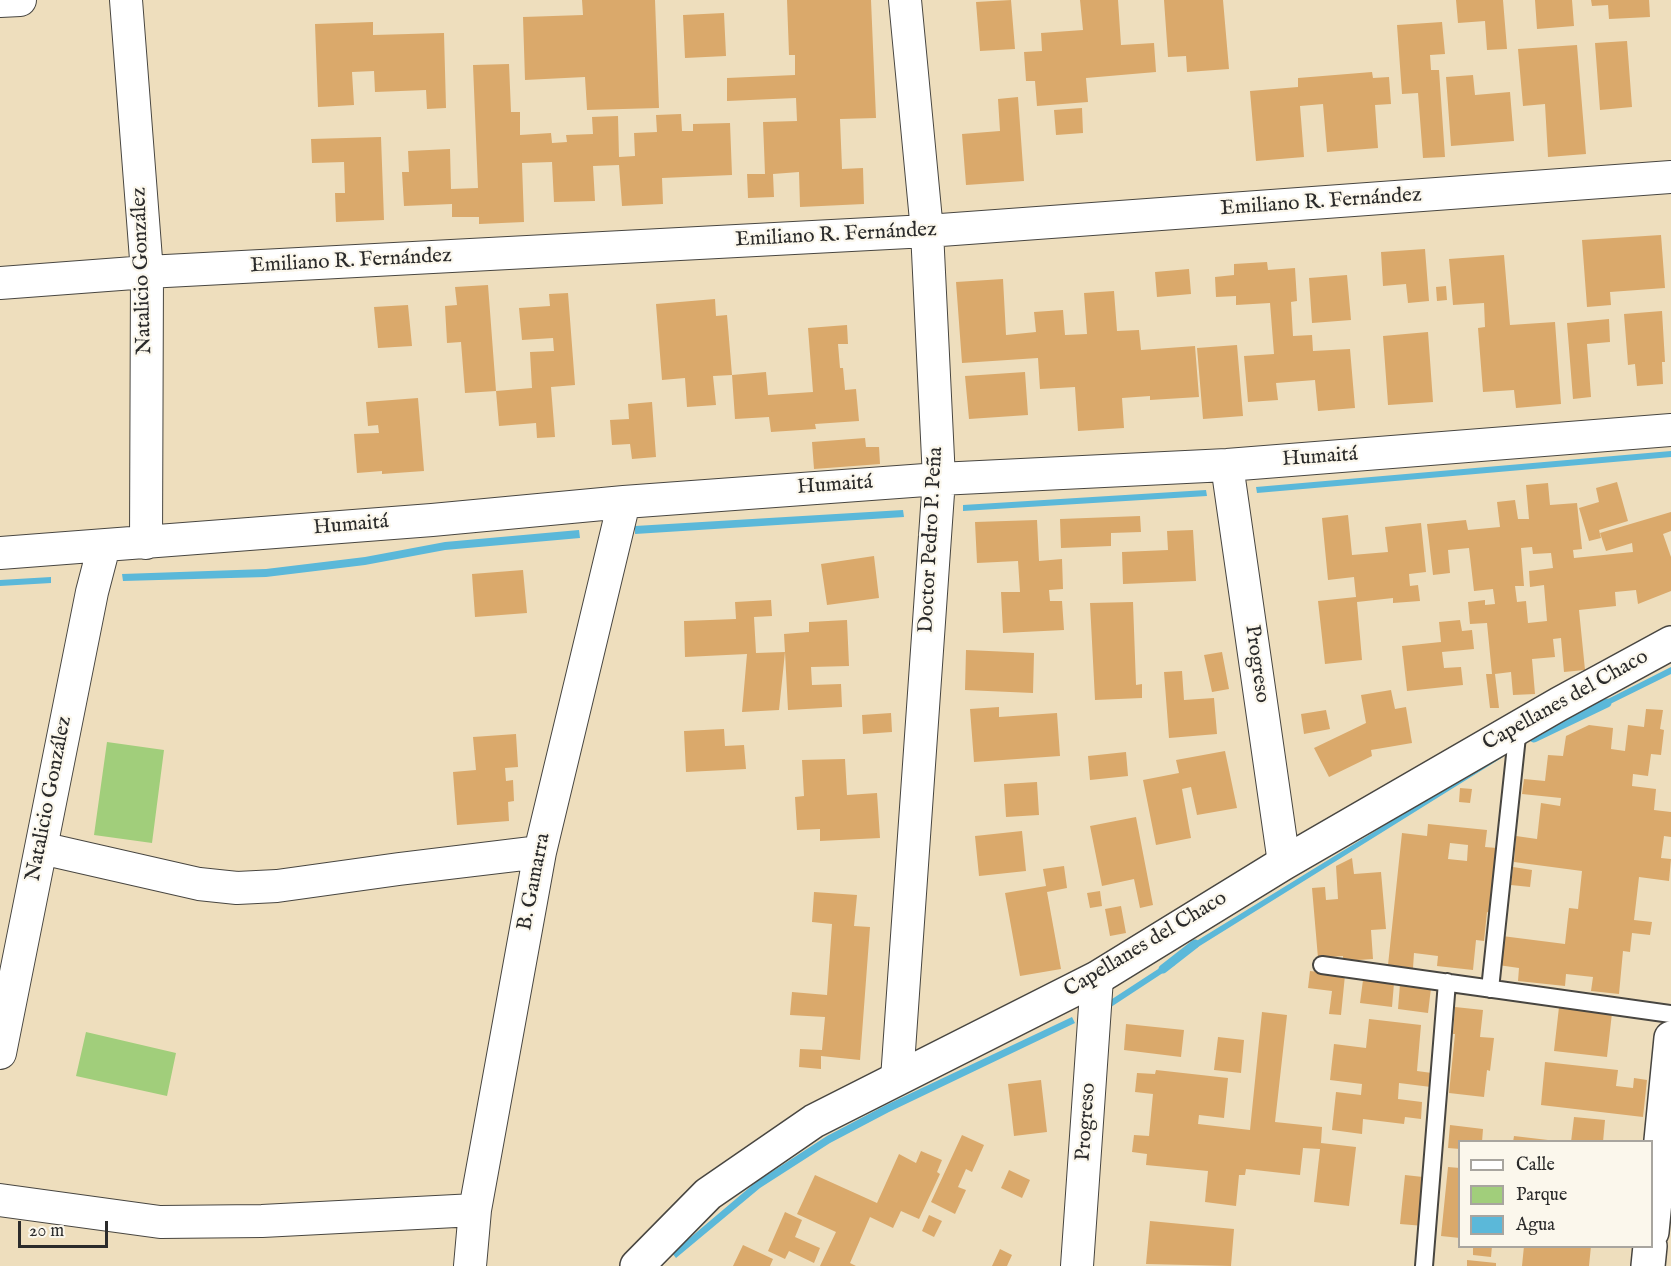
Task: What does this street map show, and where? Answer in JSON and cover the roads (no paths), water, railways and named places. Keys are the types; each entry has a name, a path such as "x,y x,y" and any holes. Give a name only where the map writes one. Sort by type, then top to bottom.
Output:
{"street":[{"path":"0,2 20,0"},
{"name":"Natalicio González","path":"126,0 147,273 146,543"},
{"name":"Doctor Pedro P. Peña","path":"897,1079 939,479 927,231 905,0"},
{"name":"Emiliano R. Fernández","path":"0,283 927,231 1671,177"},
{"name":"Humaitá","path":"0,553 432,520 624,502 939,479 1227,465 1671,430"},
{"name":"Progreso","path":"1227,465 1284,863"},
{"name":"B. Gamarra","path":"470,1266 475,1210 540,852 624,502"},
{"name":"Natalicio González","path":"0,1053 92,592 104,546"},
{"name":"Capellanes del Chaco","path":"639,1266 708,1194 814,1121 1097,978 1284,863 1518,727 1671,643"},
{"path":"40,848 200,884 237,888 277,886 540,852"},
{"name":"Progreso","path":"1077,1266 1097,978"},
{"path":"1653,1222 1671,1038"},
{"path":"0,1200 160,1222 262,1221 475,1210"},
{"path":"1648,1266 1650,1248"}],"lane":[{"path":"1490,989 1518,727"},
{"path":"1322,965 1671,1014"},
{"path":"1424,1266 1447,982"}],"water":[{"path":"1671,451 1671,457 1257,493 1256,487"},
{"path":"1206,490 1207,496 963,511 963,505"},
{"path":"903,510 904,517 635,534 635,526"},
{"path":"579,530 580,538 445,550 365,565 266,577 123,581 122,574 266,569 365,557 445,542"},
{"path":"51,577 51,583 0,586 0,580"},
{"path":"1671,667 1671,674 1598,710 1596,705"},
{"path":"1502,753 1503,757 1190,952 1185,948"},
{"path":"1172,960 1175,965 1111,1007 1109,1001"},
{"path":"1072,1017 1075,1023 889,1112 830,1143 760,1188 676,1258 672,1253 756,1182 827,1136 886,1105"}],"waterway":[{"path":"1534,738 1607,703"},
{"path":"1163,969 1195,944"}]}
